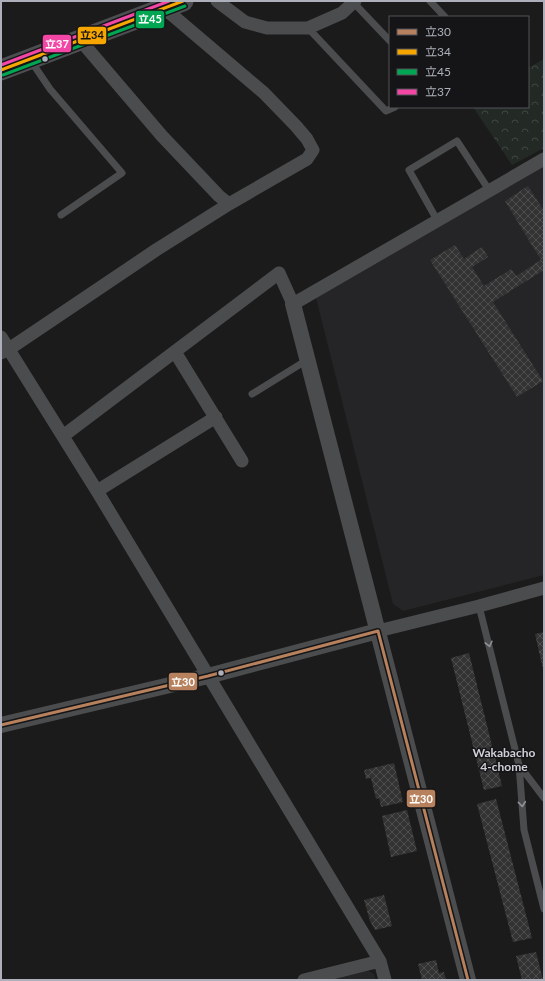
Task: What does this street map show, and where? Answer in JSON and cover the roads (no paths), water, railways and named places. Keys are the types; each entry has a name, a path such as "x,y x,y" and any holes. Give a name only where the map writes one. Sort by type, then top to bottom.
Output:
{"main road":[{"path":"1,70 173,4"}],"street":[{"path":"217,1 244,22 267,28 308,28 342,13 354,2"},
{"path":"5,351 140,260 229,204 307,159 313,150 307,139 296,126 173,4"},
{"path":"83,39 86,48 162,136 219,196 229,204"},
{"path":"293,304 544,158"},
{"path":"63,436 279,273 293,304 468,980"},
{"path":"1,337 5,351 63,436 97,491 380,961 384,980"},
{"path":"175,352 242,460"},
{"path":"97,491 216,417"},
{"path":"1,725 208,676 544,588"},
{"path":"304,980 380,961"}],"lane":[{"path":"430,1 444,16"},
{"path":"354,2 389,40"},
{"path":"308,28 386,111 393,108"},
{"path":"30,59 50,89 122,173 61,215"},
{"path":"437,220 409,170 457,141 489,190"},
{"path":"252,394 307,360"},
{"path":"479,606 519,765 524,830 544,909"},
{"path":"519,765 544,798"}],"district":[{"name":"Wakabacho 4-chome","path":"504,760"}]}
